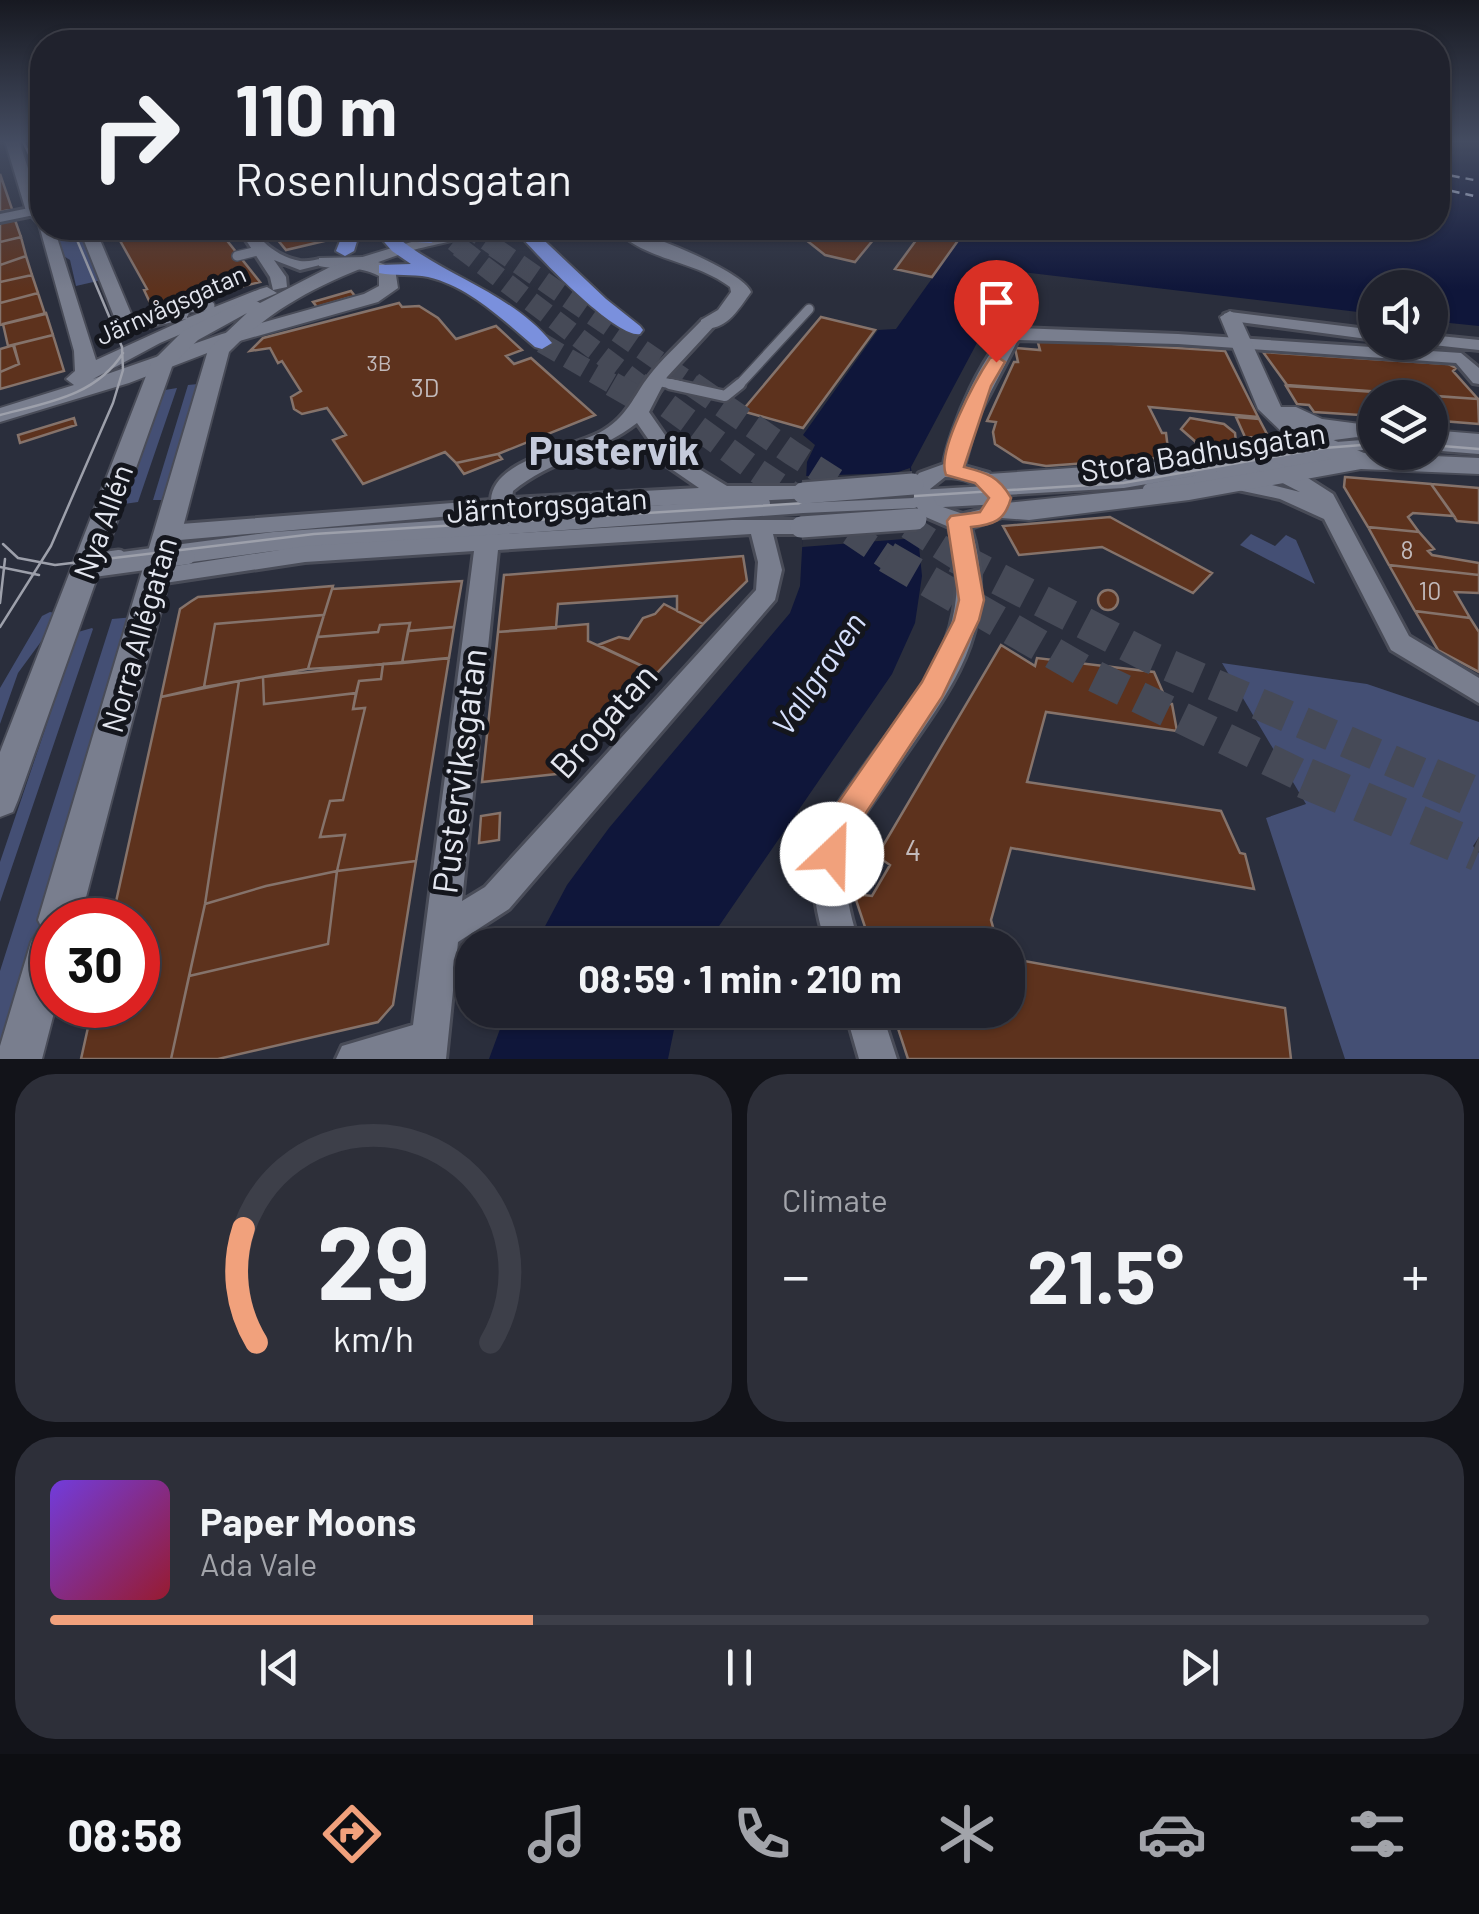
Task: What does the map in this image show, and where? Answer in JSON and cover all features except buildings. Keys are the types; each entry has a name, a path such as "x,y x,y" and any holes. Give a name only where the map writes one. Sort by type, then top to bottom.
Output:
{"highway":[{"path":"352,256 353,240"},
{"path":"392,240 435,271"},
{"path":"539,240 598,304 633,330"},
{"path":"386,269 435,271 453,277 492,300 542,342"}],"street":[{"path":"0,218 30,219"},
{"path":"48,240 84,351 86,373"},
{"name":"Järnvågsgatan","path":"0,414 382,294 390,277 386,269 129,324 120,315 92,240"},
{"path":"162,363 174,349 214,322 270,296 278,276 254,240"},
{"name":"Järnvågsgatan","path":"0,405 55,389 162,336 270,296 380,240"},
{"path":"622,240 700,279 712,294 708,324"},
{"path":"497,528 502,490 526,469 610,435 639,412 657,381 708,324 736,303 741,292 739,285 722,274 638,240"},
{"path":"262,250 300,266 325,262"},
{"path":"352,256 386,269"},
{"name":"Järnvågsgatan","path":"224,344 270,296 325,262 352,256"},
{"path":"1235,329 1461,358 1479,379"},
{"path":"1235,329 1279,420 1352,445"},
{"path":"953,470 956,448 982,386 1011,337 1018,333 1235,329 1358,335"},
{"path":"1448,342 1479,345"},
{"name":"Norra Allégatan","path":"65,898 224,344"},
{"name":"Nya Allén","path":"0,800 10,752 87,566 162,363"},
{"path":"1266,398 1352,445"},
{"path":"639,412 674,462 722,494"},
{"path":"1448,443 1479,441"},
{"name":"Stora Badhusgatan","path":"996,495 1068,507 1240,484 1265,465 1352,445"},
{"name":"Stora Badhusgatan","path":"996,495 1155,470 1265,465 1352,445 1479,466"},
{"path":"1265,465 1326,499 1332,520 1400,644 1479,692"},
{"path":"917,497 933,474 953,470 996,495"},
{"path":"1240,484 1300,499 1332,520"},
{"name":"Järntorgsgatan","path":"163,555 306,554 722,494 803,508 917,497 950,519 978,521 996,495"},
{"name":"Järntorgsgatan","path":"163,555 497,528 760,530 803,508 917,497"},
{"path":"839,928 830,889 832,854 840,826 932,689 972,600 950,519"},
{"name":"Pusterviksgatan","path":"428,1049 497,528"},
{"name":"Brogatan","path":"442,933 497,898 766,594 771,585 766,544 760,530"},
{"path":"19,1059 30,1020"},
{"path":"869,1028 878,1059"},
{"path":"355,1059 428,1049"}],"lane":[{"path":"237,256 262,250"},
{"path":"657,381 725,396 732,394 809,310"},
{"path":"1448,447 1479,452"},
{"path":"1448,447 1479,452"},
{"path":"917,497 996,495"},
{"path":"497,528 803,508"},
{"path":"87,566 163,555"}],"shaded area":[{"path":"56,240 88,240 102,280 76,286 70,260 62,255"},
{"path":"198,384 164,500 153,500 188,385"},
{"path":"177,388 138,502 124,504 165,390"},
{"path":"1251,534 1275,546 1286,535 1296,540 1315,584 1240,545"},
{"path":"55,613 51,628 18,673 0,724 0,688 42,616"},
{"path":"134,617 50,898 30,898 30,965 0,1059 0,971 112,619"},
{"path":"92,628 0,902 0,862 78,632"},
{"path":"1222,663 1367,684 1479,722 1479,837 1473,846 1479,853 1479,1059 1345,1059 1266,818 1306,804"}],"water":[{"name":"Vallgraven","path":"1450,190 1479,190 1479,326 1448,323 1448,270 1358,270 1358,312 1022,272 1012,277 911,467 922,576 915,623 892,674 718,928 544,928 567,885 609,828 790,613 800,586 807,462 815,445 803,435 878,330 896,329 959,240 1450,240"},
{"path":"500,1028 674,1028 668,1059 489,1059"}],"pier":[{"path":"910,468 917,538 802,547 805,476 895,473"}],"ferry route":[{"path":"1450,191 1479,197"}],"tunnel":[{"path":"449,240 462,250"},
{"path":"483,240 497,250"},
{"path":"459,247 642,386"},
{"path":"494,247 695,386"},
{"path":"542,343 616,386"},
{"path":"612,384 633,396"},
{"path":"638,384 750,466 891,560"},
{"path":"692,384 957,558"},
{"path":"887,557 1084,671 1311,780"},
{"path":"957,558 1152,658 1436,780"},
{"path":"957,558 961,560"},
{"path":"1305,778 1479,851"},
{"path":"1430,778 1479,799"}],"tram line":[{"path":"77,240 122,354"},
{"path":"0,415 69,396 99,379 122,354"},
{"path":"41,562 113,403 123,370 122,354"},
{"path":"41,562 55,565 314,534 1123,483 1358,445"},
{"path":"1448,446 1479,449"},
{"path":"3,544 18,558 41,562"},
{"path":"4,568 5,559"},
{"path":"33,574 41,562"},
{"path":"0,567 4,568"},
{"path":"0,603 4,568"},
{"path":"4,568 33,574"},
{"path":"0,627 33,574"},
{"path":"33,574 39,575"}],"district":[{"name":"Pustervik","path":"614,451"}],"route":[{"path":"832,854 840,826 932,689 966,620 972,600 964,537 958,521 978,521 992,515 1000,498 994,486 983,478 953,470 954,460 982,386 996,362"}]}
